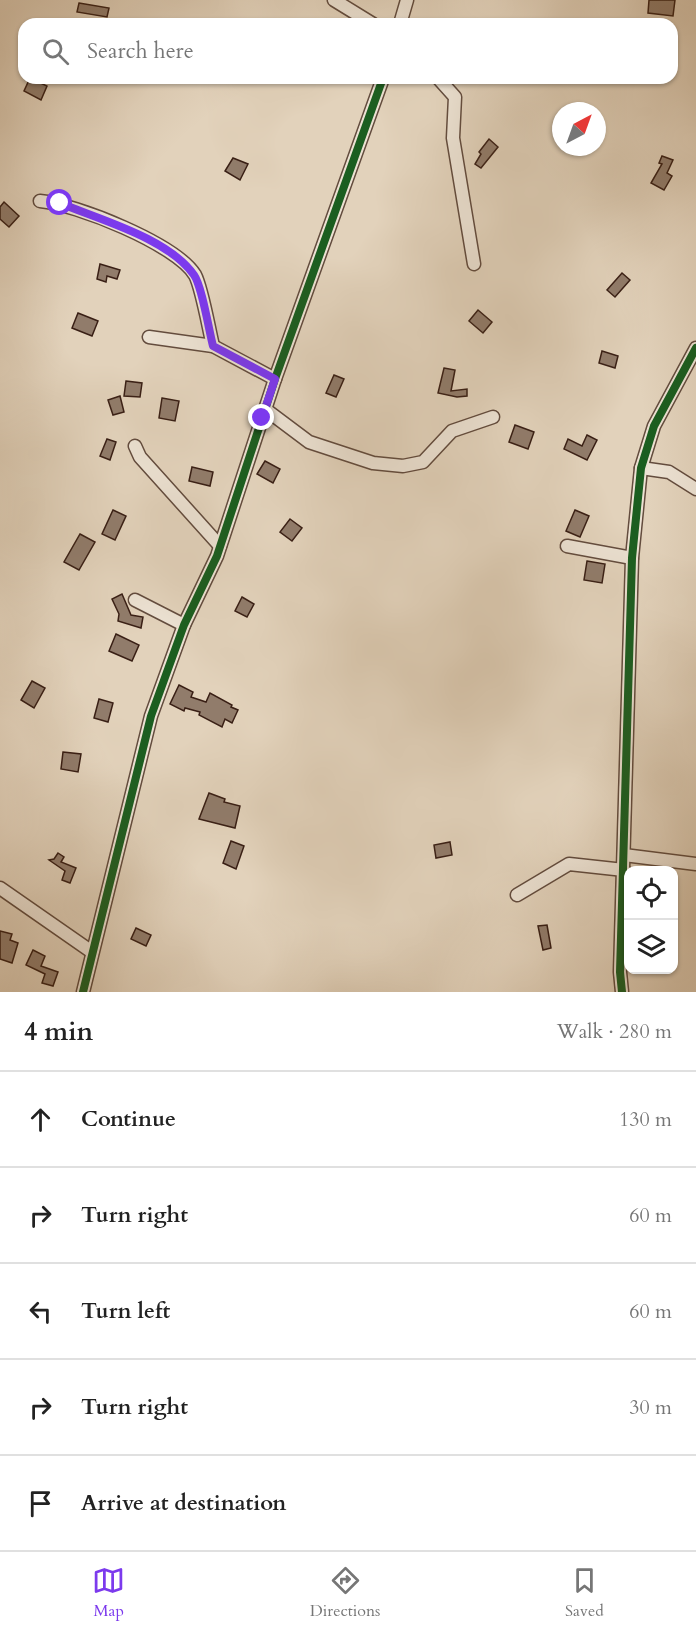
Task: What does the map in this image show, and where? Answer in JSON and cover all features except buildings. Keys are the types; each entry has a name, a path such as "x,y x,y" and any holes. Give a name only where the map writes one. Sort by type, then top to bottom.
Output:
{"street":[{"path":"334,0 363,18"},
{"path":"402,18 407,0"},
{"path":"83,992 151,716 184,625 220,546 275,379 381,84"},
{"path":"443,84 455,97 453,138 474,264"},
{"path":"40,201 60,203 154,242 168,251 195,275 213,346"},
{"path":"149,337 213,346 275,379"},
{"path":"624,866 632,558 641,468 654,426 696,348"},
{"path":"266,408 309,442 373,463 403,466 423,462 453,431 493,417"},
{"path":"135,446 140,457 220,546"},
{"path":"641,468 669,472 696,489"},
{"path":"567,546 632,558"},
{"path":"135,600 184,625"},
{"path":"624,855 696,864"},
{"path":"517,895 569,864 624,870 620,972 622,992"},
{"path":"0,888 92,952"}],"cycle path":[{"path":"83,992 151,716 184,625 217,556 275,379 381,84"},
{"path":"622,992 620,972 632,558 641,468 654,426 696,348"}],"route":[{"path":"60,203 154,242 195,275 213,346 275,379 262,418"}]}
